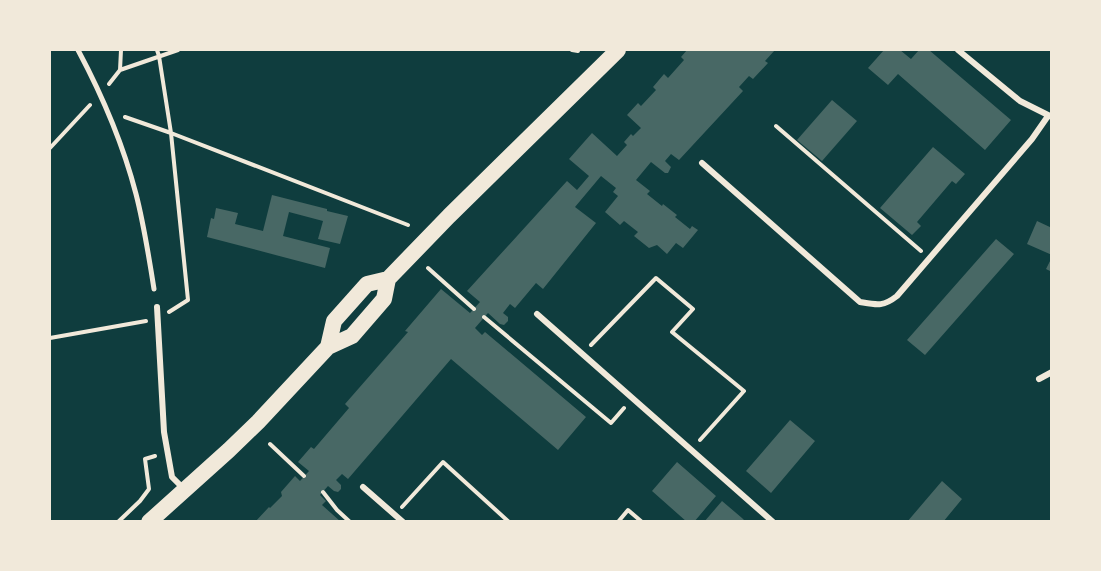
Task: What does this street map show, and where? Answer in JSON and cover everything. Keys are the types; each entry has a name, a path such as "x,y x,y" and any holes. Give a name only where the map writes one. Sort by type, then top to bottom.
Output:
{"highway":[{"path":"328,347 334,321 367,284 388,279 618,50"},
{"path":"149,522 258,422 328,347 352,336 384,299 388,279"}],"street":[{"path":"78,50 92,75 119,140 136,193 154,289"},
{"path":"702,163 860,302 874,305 887,303 897,296 1050,117 1020,101 958,50"},
{"path":"157,307 164,432 172,477 186,490"},
{"path":"537,314 773,522"},
{"path":"1039,379 1052,372"},
{"path":"363,487 403,522"}],"path":[{"path":"50,338 158,319 188,300 171,133 157,50"},
{"path":"120,70 178,50"},
{"path":"572,50 578,51"},
{"path":"107,111 171,133 408,225"},
{"path":"776,126 930,258"},
{"path":"428,268 474,309"},
{"path":"582,353 656,278 693,309 672,332 744,391 691,449"},
{"path":"484,317 611,423 633,398"},
{"path":"270,444 304,476"},
{"path":"118,522 151,488 145,459 168,451"},
{"path":"395,514 442,462 509,522"},
{"path":"323,492 350,522"},
{"path":"618,522 628,510 642,522"}],"building":[{"path":"687,50 775,50 765,61 768,63 753,79 749,76 739,87 743,91 679,160 671,154 665,161 671,167 668,173 651,162 636,180 650,191 647,194 677,215 675,217 690,229 692,226 698,230 683,248 676,243 667,254 657,245 649,248 634,236 638,232 624,221 620,225 605,212 618,196 613,192 616,188 601,176 575,207 596,223 543,289 536,283 515,308 510,304 503,313 508,317 504,325 488,313 475,328 482,335 485,332 586,417 558,450 451,359 348,479 342,474 336,480 341,485 341,489 338,492 328,486 320,495 326,501 322,505 341,522 255,522 282,496 281,492 295,476 300,481 309,471 298,462 311,447 314,449 349,408 345,404 408,332 405,331 441,289 470,313 480,302 467,291 567,181 577,190 589,176 569,159 592,133 617,156 627,145 624,142 641,128 627,115 638,103 641,106 656,90 653,87 664,74 668,78 684,60 681,57"},
{"path":"884,50 900,50 911,59 919,50 929,50 1011,120 985,150 898,74 888,85 868,68"},
{"path":"832,100 857,121 822,161 797,140"},
{"path":"933,147 965,174 956,184 952,181 917,222 921,226 912,235 880,208"},
{"path":"272,195 348,216 340,244 318,239 323,221 289,212 283,236 330,248 325,268 207,237 211,218 214,219 216,208 238,213 235,224 263,231"},
{"path":"1037,221 1052,228 1052,255 1027,244"},
{"path":"996,239 1014,254 925,355 907,340"},
{"path":"1052,257 1052,272 1046,269"},
{"path":"790,420 815,441 771,493 746,471"},
{"path":"677,462 716,496 694,522 687,522 652,491"},
{"path":"942,481 962,499 943,522 907,522"},
{"path":"722,501 742,518 746,522 704,522"}]}
